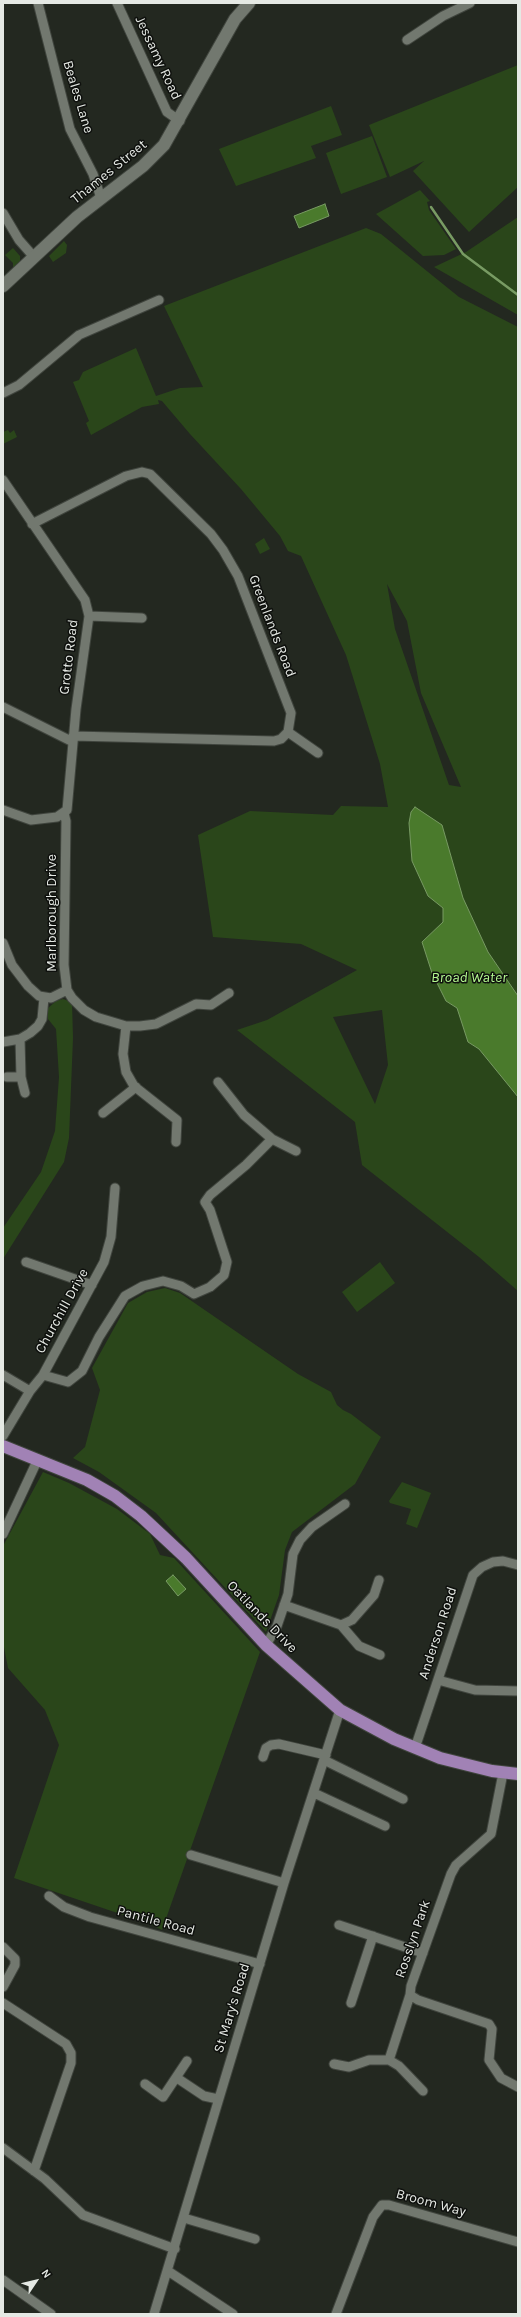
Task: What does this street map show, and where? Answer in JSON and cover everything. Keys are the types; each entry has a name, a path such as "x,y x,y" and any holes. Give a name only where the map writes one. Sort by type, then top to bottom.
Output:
{"main road":[{"name":"Oatlands Drive","path":"3,1446 38,1458 87,1480 115,1496 141,1516 186,1558 266,1645 340,1710 415,1748 453,1762 503,1773 518,1774"}],"street":[{"name":"Beales Lane","path":"38,3 70,129 93,174 102,198"},
{"name":"Jessamy Road","path":"117,3 167,112 180,121"},
{"name":"Thames Street","path":"3,286 77,217 153,157 164,145 180,121 228,31 242,10 249,3"},
{"path":"407,40 443,16 470,3"},
{"path":"3,213 19,240 34,257"},
{"path":"3,393 32,374 79,335 158,300"},
{"name":"Greenlands Road","path":"32,524 130,474 142,472 150,474 160,481 211,534 238,576 291,713 288,732"},
{"name":"Grotto Road","path":"3,480 85,600 89,616 73,739 68,804 64,813"},
{"path":"89,616 142,618"},
{"path":"3,706 73,739 268,742 281,739 288,732 318,753"},
{"path":"3,810 31,820 50,818 64,813"},
{"name":"Marlborough Drive","path":"64,813 66,821 64,965 67,990 72,998 84,1010 96,1017 126,1026 156,1024 196,1004 211,1005 229,994"},
{"path":"3,943 12,965 28,986 39,996 51,998 67,990"},
{"path":"3,1042 20,1039 30,1033 40,1023 44,998"},
{"path":"126,1026 123,1054 126,1072 136,1087 177,1120 176,1142"},
{"path":"20,1039 21,1077 25,1093"},
{"path":"7,1077 21,1077"},
{"path":"218,1082 244,1115 272,1139 296,1151"},
{"path":"103,1113 136,1087"},
{"path":"43,1375 68,1382 82,1371 99,1336 125,1296 143,1286 163,1282 181,1286 194,1294 210,1288 224,1275 227,1262 210,1210 205,1202 210,1195 246,1165 272,1139"},
{"name":"Churchill Drive","path":"3,1436 30,1391 43,1375 104,1262 109,1243 115,1188"},
{"path":"26,1262 92,1285"},
{"path":"3,1375 30,1391"},
{"path":"3,1534 38,1458"},
{"path":"266,1645 277,1626 288,1594 293,1554 300,1540 312,1527 345,1504"},
{"name":"Anderson Road","path":"415,1748 469,1583 473,1575 482,1567 492,1562 502,1561 518,1565"},
{"path":"341,1625 352,1620 374,1594 379,1580"},
{"path":"284,1605 341,1625 359,1646 380,1655"},
{"path":"438,1680 475,1690 518,1691"},
{"name":"St Mary's Road","path":"154,2314 175,2249 218,2099 284,1882 340,1710"},
{"path":"263,1757 266,1748 271,1745 279,1744 325,1758 402,1799"},
{"name":"Rosslyn Park","path":"503,1773 491,1834 456,1865 451,1874 411,1986 410,1995 418,2000 489,2024 492,2029 489,2060 501,2078 518,2087"},
{"path":"314,1793 385,1826"},
{"path":"191,1856 284,1882"},
{"name":"Pantile Road","path":"49,1896 64,1908 90,1917 260,1964"},
{"path":"339,1925 423,1953"},
{"path":"352,2003 373,1936"},
{"path":"3,1947 15,1958 15,1965 3,1987"},
{"path":"389,2060 410,1995"},
{"path":"3,2003 66,2044 71,2053 71,2062 34,2171"},
{"path":"334,2064 349,2068 368,2060 389,2060 399,2066 423,2091"},
{"path":"145,2084 163,2097 187,2061"},
{"path":"177,2078 204,2096 218,2099"},
{"path":"3,2148 34,2171 83,2215 175,2249"},
{"name":"Broom Way","path":"336,2314 373,2217 382,2205 389,2205 518,2242"},
{"path":"184,2218 255,2239"},
{"path":"168,2271 233,2314"},
{"path":"3,2280 51,2314"}],"shaded area":[{"path":"518,65 518,187 469,232 413,171 424,161 390,177 369,125"},
{"path":"331,106 342,135 311,146 316,158 236,186 219,149"},
{"path":"372,136 387,177 341,194 326,153"},
{"path":"420,190 430,201 427,202 429,210 456,249 444,255 423,256 376,214"},
{"path":"518,217 518,315 434,267 466,252"},
{"path":"366,228 381,234 459,297 518,327 518,996 488,952 463,898 442,825 411,812 409,823 412,861 428,896 443,908 443,922 422,942 432,973 446,1001 457,1008 468,1042 479,1049 518,1097 518,1291 479,1257 362,1165 355,1122 237,1030 267,1020 357,970 301,944 213,937 198,835 250,811 333,815 341,806 388,807 380,764 346,655 301,556 288,551 280,536 241,489 190,434 162,401 158,400 159,404 142,407 91,435 86,423 89,421 73,382 79,380 83,372 136,348 156,396 180,388 203,387 164,306","holes":["387,584 407,621 421,693 461,787 449,785 395,629","382,1010 388,1065 375,1104 333,1017"]},
{"path":"64,241 67,245 66,253 53,262 49,256"},
{"path":"13,248 20,256 20,261 13,268 13,263 5,255"},
{"path":"8,430 10,433 14,430 17,437 3,444 3,432"},
{"path":"264,538 270,549 260,554 255,544"},
{"path":"63,999 72,1002 73,1038 69,1138 64,1162 3,1259 3,1228 41,1172 55,1131 59,1077 56,1029 48,1019 47,1009 56,1001"},
{"path":"380,1262 395,1283 357,1312 342,1292"},
{"path":"165,1288 180,1293 298,1374 331,1392 337,1405 381,1437 355,1484 292,1532 285,1550 279,1595 266,1632 156,1513 99,1472 73,1458 85,1447 100,1390 92,1368 128,1303 147,1292"},
{"path":"43,1472 69,1483 117,1509 150,1534 160,1555 174,1558 260,1652 162,1930 150,1924 14,1878 59,1745 45,1710 8,1668 3,1642 3,1546"},
{"path":"402,1482 431,1493 417,1528 406,1524 411,1509 390,1503 389,1501"}],"water":[{"path":"325,204 329,216 299,228 294,216"},
{"name":"Broad Water","path":"415,807 442,825 463,898 488,952 518,996 518,1097 479,1049 468,1042 457,1008 446,1001 432,973 422,942 443,922 443,908 428,896 412,861 409,823 411,812"},
{"path":"173,1575 186,1589 178,1596 166,1581"}],"waterway":[{"path":"431,207 463,254 518,295"}]}
